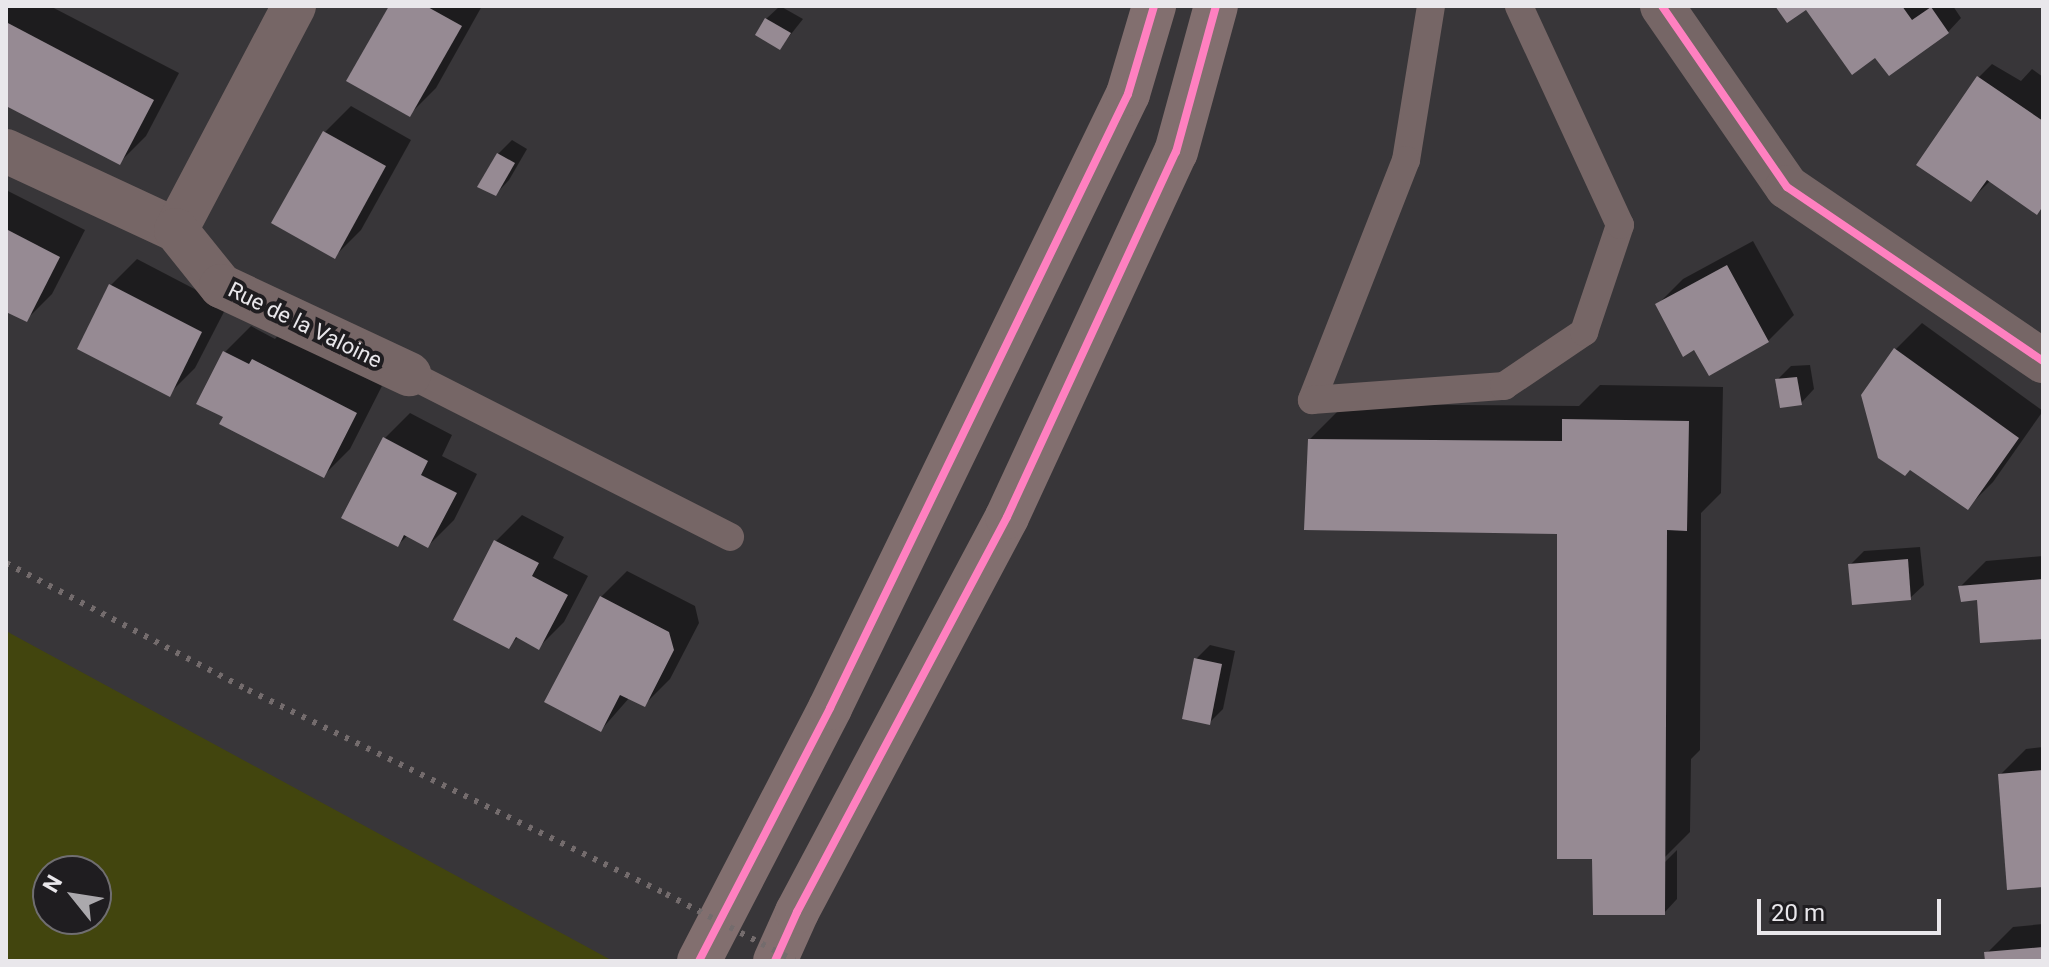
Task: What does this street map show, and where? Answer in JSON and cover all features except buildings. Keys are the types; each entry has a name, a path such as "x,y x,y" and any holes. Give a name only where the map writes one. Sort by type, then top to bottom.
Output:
{"main road":[{"path":"703,954 830,708 1128,94 1154,6"},
{"path":"775,961 797,912 1007,517 1053,419 1176,152 1216,6"}],"street":[{"path":"176,230 294,6"},
{"path":"1662,6 1787,187 2043,361"},
{"name":"Rue de la Valoine","path":"6,151 176,230 221,286 409,374"}],"lane":[{"path":"1431,6 1406,160 1312,400 1504,386 1584,332 1620,225 1519,6"},
{"path":"409,374 730,537"}],"shaded area":[{"path":"6,631 611,960 6,961"}],"railway":[{"path":"6,563 248,690 666,894 795,961"}],"cycle path":[{"path":"699,961 830,708 1128,94 1154,6"},
{"path":"775,961 797,912 1007,517 1176,152 1216,6"},
{"path":"1662,6 1787,187 2043,361"}]}
